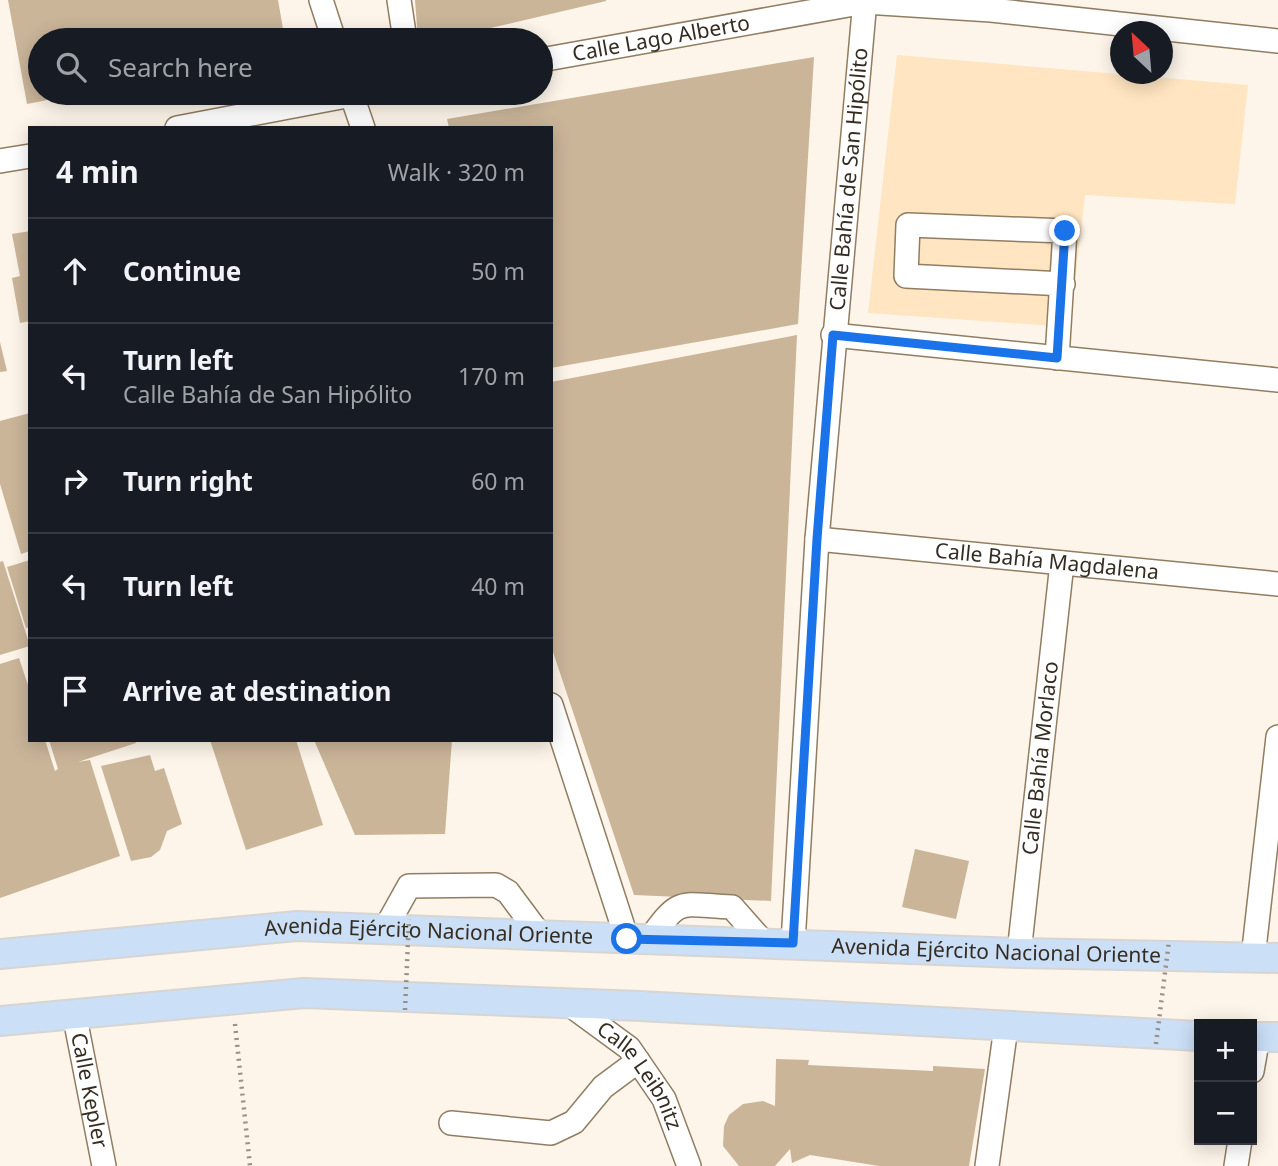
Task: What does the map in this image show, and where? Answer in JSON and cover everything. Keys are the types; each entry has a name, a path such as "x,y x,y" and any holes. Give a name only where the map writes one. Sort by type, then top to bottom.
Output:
{"main road":[{"name":"Avenida Ejército Nacional Oriente","path":"0,954 298,926 397,924 638,939 1019,953 1266,958"},
{"path":"0,1021 304,993 1194,1036"}],"street":[{"path":"321,0 330,28"},
{"path":"399,0 403,28"},
{"name":"Calle Lago Alberto","path":"553,58 865,1 992,5 1278,41"},
{"name":"Calle Bahía de San Hipólito","path":"793,943 817,539 833,335 865,1"},
{"path":"187,126 294,105"},
{"path":"358,105 363,126"},
{"path":"0,161 28,156"},
{"path":"1057,358 1063,284 1065,231 908,225 906,276 1063,284"},
{"path":"833,335 1278,380"},
{"name":"Calle Bahía Magdalena","path":"817,539 1278,584"},
{"name":"Calle Bahía Morlaco","path":"1019,953 1062,563"},
{"path":"553,710 638,939"},
{"path":"1266,958 1278,737"},
{"path":"397,924 409,886 496,886 508,892 540,935"},
{"name":"Calle Leibnitz","path":"569,1004 629,1048 664,1099 689,1166"},
{"name":"Calle Kepler","path":"74,1013 104,1166"},
{"path":"987,1166 1006,1027"},
{"path":"1257,1054 1262,1037"},
{"path":"451,1123 551,1133 574,1122 603,1087 638,1061"},
{"path":"1236,1166 1239,1145"}],"path":[{"path":"397,924 405,1010"},
{"path":"1156,1044 1169,941"},
{"path":"232,999 250,1166"}],"shaded area":[{"path":"897,55 1110,73 1110,84 1173,84 1173,79 1248,85 1235,204 1085,195 1070,327 868,313"}],"building":[{"path":"8,0 278,0 283,28 28,28 27,104"},
{"path":"415,0 606,0 490,28 417,28"},
{"path":"814,57 798,324 553,368 553,126 449,126 447,119 530,105 553,105 553,101"},
{"path":"28,231 28,321 20,323 12,278 20,276 12,234"},
{"path":"797,335 771,901 634,895 553,652 553,382"},
{"path":"0,342 7,371 0,372"},
{"path":"28,414 28,552 21,554 0,484 0,421"},
{"path":"3,561 28,647 0,655 0,562"},
{"path":"28,561 28,628 26,628 7,567"},
{"path":"19,658 28,685 28,742 46,742 55,771 58,769 50,742 136,743 78,762 90,760 120,856 0,898 0,664"},
{"path":"211,742 297,742 323,825 246,850"},
{"path":"315,742 452,742 445,834 355,835"},
{"path":"150,755 155,771 164,768 182,824 167,831 160,850 151,857 131,861 101,766"},
{"path":"915,849 969,861 956,919 902,907"},
{"path":"776,1059 809,1060 808,1065 933,1071 933,1066 985,1069 969,1166 879,1166 810,1155 792,1163 790,1149 775,1166 739,1166 723,1146 724,1126 729,1115 743,1104 763,1101 775,1106"}],"route":[{"path":"627,939 793,943 817,539 833,335 1057,358 1065,231"}]}
